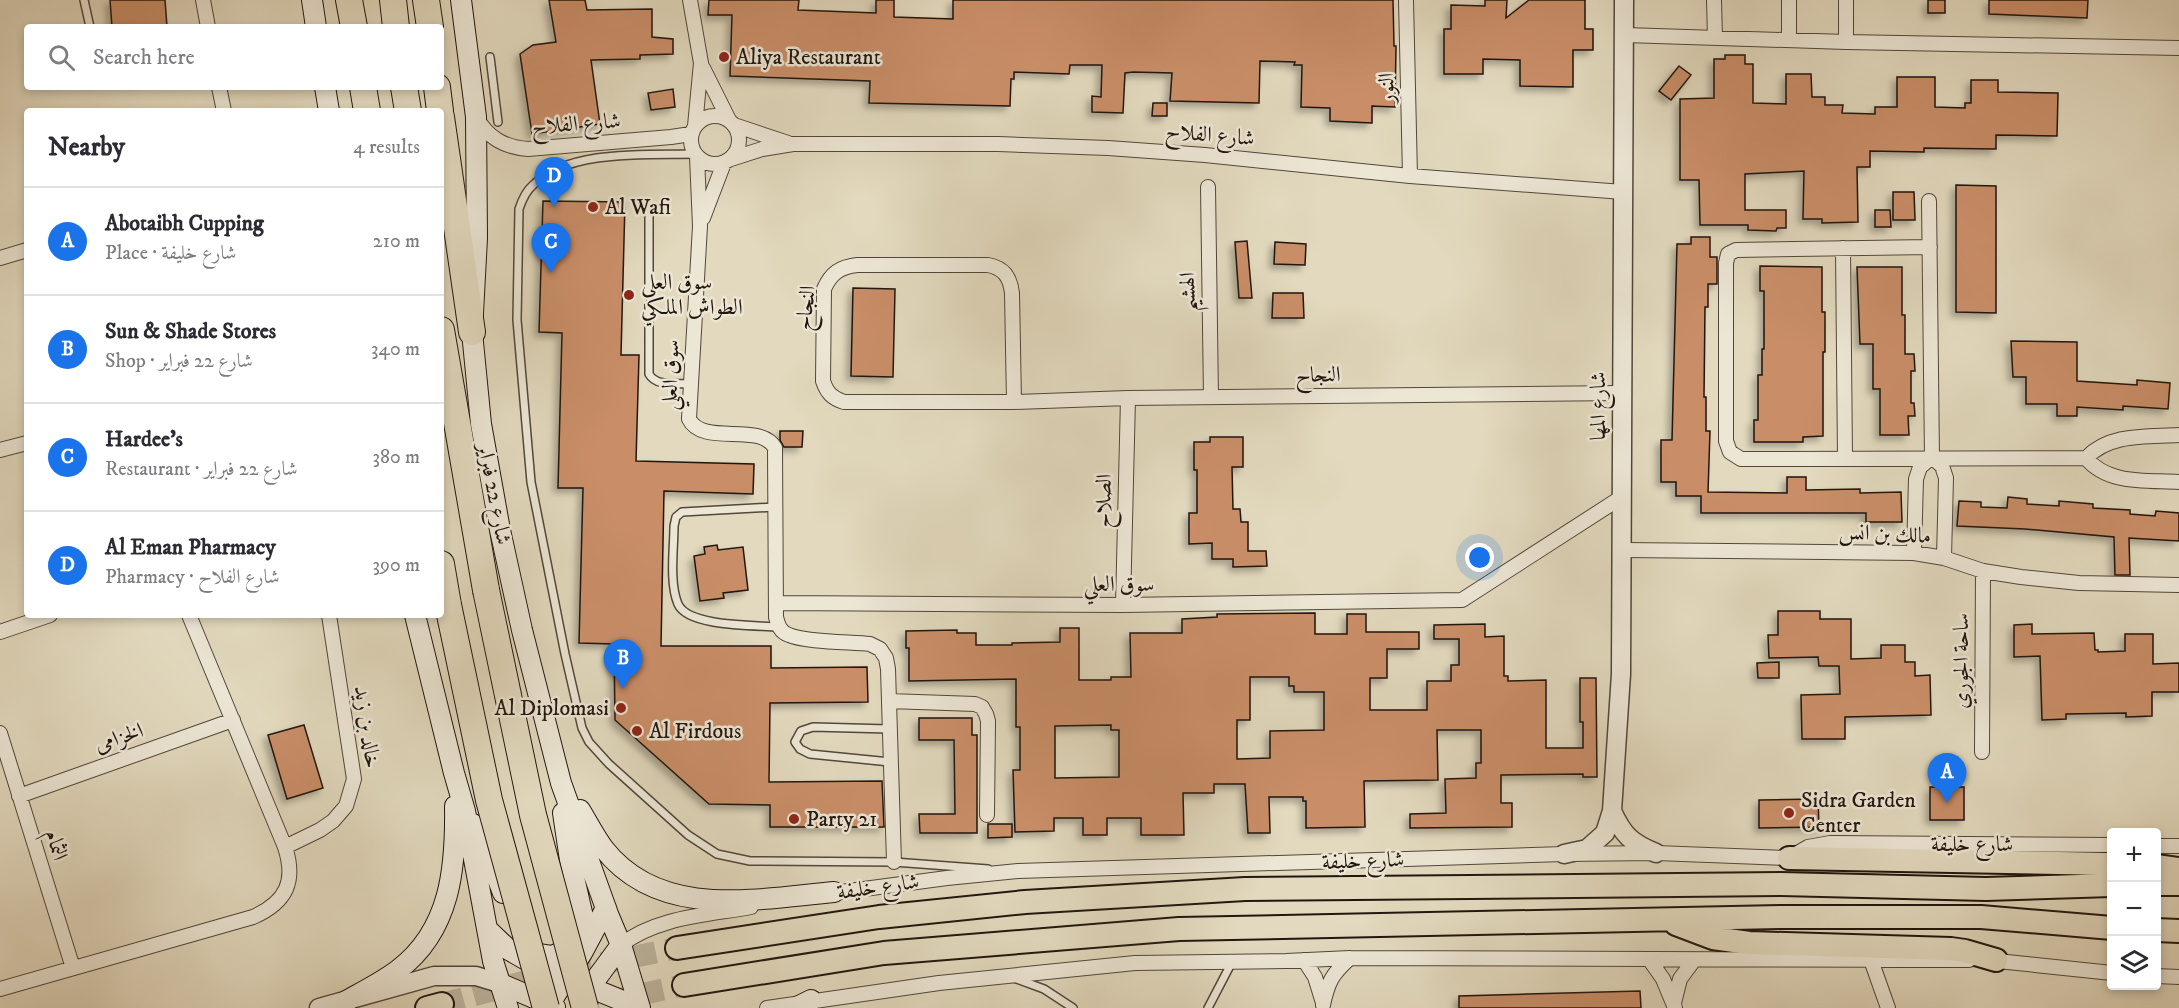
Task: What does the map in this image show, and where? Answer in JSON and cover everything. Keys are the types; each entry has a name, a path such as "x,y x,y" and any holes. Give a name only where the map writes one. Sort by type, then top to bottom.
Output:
{"highway":[{"path":"349,0 353,24"},
{"path":"393,0 396,24"},
{"path":"426,0 430,24"},
{"path":"364,90 366,108"},
{"path":"404,90 408,108"},
{"path":"437,90 440,108"},
{"path":"444,138 472,332"},
{"name":"شارع 22 فبراير","path":"444,347 486,590 533,815 587,998"},
{"path":"444,582 489,800 550,1007"}],"main road":[{"path":"312,0 316,24"},
{"name":"شارع 22 فبراير","path":"461,0 475,110 477,238 472,332 481,424 500,530 522,630 561,783 621,945 640,1008"},
{"path":"326,90 328,108"},
{"path":"416,618 465,811 499,983 508,1008"},
{"path":"552,744 570,790 590,828 605,850 640,881 663,892 710,900 834,892"},
{"path":"346,1000 381,981 406,963 429,938 439,922 452,878 455,825 454,773"},
{"path":"465,811 488,853 520,941 526,948 543,956 561,954 576,943 583,926 566,837 561,783"},
{"path":"1789,858 2107,864"},
{"path":"2161,867 2179,869"},
{"name":"شارع خليفة","path":"677,948 879,917 1025,902 1245,889 1770,884 1986,889 2107,885"},
{"path":"2161,884 2179,884"},
{"path":"499,983 550,1007 606,908"},
{"path":"684,985 884,953 1179,929 1667,919 1981,917 2107,928"},
{"path":"1667,919 1695,932 1731,941 1950,949 1996,960"},
{"path":"488,930 520,958 566,979 587,998 640,1008"},
{"path":"2161,930 2179,931"},
{"path":"575,1008 587,998 621,945"}],"street":[{"path":"203,0 207,24"},
{"path":"690,0 701,63 692,148 696,156 710,164 728,161 737,152 740,142 739,133 701,63"},
{"name":"النور","path":"1406,0 1410,176"},
{"name":"شارع المها","path":"1564,854 1587,849 1605,834 1612,811 1621,674 1624,0"},
{"path":"1714,0 1715,38"},
{"path":"1788,0 1789,39"},
{"path":"1846,0 1846,42"},
{"path":"1625,35 1846,42 2179,48"},
{"path":"220,90 223,108"},
{"name":"شارع الفلاح","path":"475,110 483,128 503,144 515,148 528,149 671,137 693,130"},
{"path":"693,130 700,120 714,115 732,122"},
{"name":"شارع الفلاح","path":"732,122 793,144"},
{"name":"شارع الفلاح","path":"728,161 762,150 793,144 998,144 1108,148 1205,155 1410,176 1623,192"},
{"name":"سوق العلي","path":"696,156 700,226 689,419 697,429 761,437 772,442 776,453 778,627"},
{"name":"سوق العلي","path":"700,226 728,161"},
{"name":"الهشيم","path":"1208,188 1211,397"},
{"path":"1929,201 1932,457 1942,466 1946,478 1944,558"},
{"path":"1930,247 1736,250 1728,254 1726,263 1726,441 1730,452 1741,459 2086,458 2094,450 2117,439 2179,435"},
{"path":"1843,248 1845,458"},
{"path":"0,258 24,251"},
{"name":"النجاح","path":"1014,402 1012,293 1008,277 1003,270 988,265 857,265 846,266 836,271 828,279 824,289 823,381 827,391 834,399 854,403 1014,402 1128,398 1622,393"},
{"name":"الصلاح","path":"1123,605 1128,398"},
{"path":"0,450 24,443"},
{"path":"1914,553 1916,479 1920,467 1932,457"},
{"path":"2086,458 2093,468 2118,478 2179,482"},
{"name":"سوق العلي","path":"776,603 1123,605 1462,600 1622,497"},
{"name":"مالك بن انس","path":"1622,550 1914,553 1944,558 1983,571 2079,583 2179,585"},
{"name":"ساحة الجوري","path":"1982,752 1983,571"},
{"path":"0,633 42,618"},
{"path":"0,989 253,917 278,902 287,886 291,869 285,847 190,618"},
{"name":"خالد بن زيد","path":"285,847 333,821 346,806 354,779 329,618"},
{"path":"778,627 788,635 870,644 880,649 886,658 894,861"},
{"path":"889,701 967,702 982,707 988,721 987,815"},
{"name":"الخزامى","path":"19,796 232,720"},
{"name":"الثمام","path":"0,733 73,968"},
{"path":"1612,811 1621,830 1636,845 1656,853"},
{"name":"شارع خليفة","path":"621,945 632,936 645,930 677,920 834,892 1018,871 1564,854 1656,853 1789,858 1808,847 1830,843 2107,845"},
{"path":"2161,846 2179,846"},
{"path":"767,1008 1000,976 1135,963 1233,960 1350,958 1996,960 2107,972"},
{"path":"1323,1006 1328,984 1335,972 1350,958"},
{"path":"1649,959 1663,979 1674,1005"},
{"path":"1304,960 1315,977 1323,1006"},
{"path":"1674,1005 1680,979 1694,960"},
{"path":"1871,960 1887,1008"},
{"path":"319,1008 434,976 476,976 499,983"},
{"path":"2161,976 2179,977"}],"lane":[{"path":"84,0 89,24"},
{"path":"490,57 498,122"},
{"path":"475,110 495,100"},
{"path":"696,156 601,158 572,164 533,184 524,196 519,209 517,320 531,482 582,728 589,742 609,764 688,835 717,854 750,861 894,861 1018,871"},
{"path":"650,211 649,374 652,380 657,382 690,384"},
{"path":"775,507 682,512 676,517 674,526 674,589 679,606 689,615 704,621 778,627"},
{"path":"889,729 813,727 801,731 795,742 800,749 810,754 890,762"},
{"path":"1208,1008 1233,960"},
{"path":"1000,976 1044,989 1073,1008"}],"building":[{"path":"110,0 165,0 167,24 112,24"},
{"path":"549,0 585,0 587,10 652,9 652,37 673,39 673,54 640,55 640,59 591,60 600,124 532,134 520,54 533,45 556,42"},
{"path":"709,0 799,0 798,10 876,13 876,0 894,0 894,17 953,19 953,0 1393,0 1394,46 1396,46 1395,107 1372,106 1372,123 1330,121 1330,108 1301,107 1302,65 1294,65 1295,62 1260,61 1259,103 1170,101 1172,73 1133,72 1125,73 1123,113 1092,112 1092,96 1101,97 1102,65 1070,65 1069,74 1014,72 1014,79 1011,79 1010,106 869,103 870,81 730,76 732,15 708,15"},
{"path":"1485,0 1507,0 1506,18 1529,0 1585,0 1585,29 1593,29 1593,50 1573,50 1573,87 1520,86 1520,60 1483,59 1483,74 1444,74 1444,29 1451,29 1451,5 1485,6"},
{"path":"1928,0 1945,0 1945,13 1928,13"},
{"path":"1989,0 2088,0 2087,18 1989,14"},
{"path":"1725,55 1745,55 1745,64 1753,64 1753,103 1786,104 1786,74 1811,74 1812,97 1825,97 1825,105 1843,105 1842,113 1875,114 1875,107 1897,107 1897,77 1935,77 1935,107 1965,108 1965,103 1971,103 1971,80 1998,80 1998,92 2058,93 2057,136 1996,135 1996,149 1924,148 1924,152 1870,151 1870,167 1857,167 1858,222 1822,223 1822,219 1803,219 1804,171 1745,174 1745,210 1786,210 1786,228 1777,228 1776,231 1748,230 1748,225 1700,225 1699,180 1680,180 1680,99 1714,98 1714,59 1725,59"},
{"path":"1679,66 1691,75 1671,100 1659,91"},
{"path":"673,89 675,107 651,110 648,93"},
{"path":"1153,103 1167,103 1167,116 1152,116"},
{"path":"1956,185 1996,186 1996,313 1956,312"},
{"path":"1893,192 1914,192 1915,220 1893,220"},
{"path":"543,201 625,202 621,355 639,355 636,461 754,464 753,494 664,491 661,646 771,646 771,668 867,667 868,702 770,703 769,782 882,781 884,827 770,827 770,805 709,804 615,720 614,644 579,643 583,488 558,488 562,333 539,332"},
{"path":"1875,210 1890,210 1891,227 1875,227"},
{"path":"1691,237 1710,237 1710,257 1717,257 1717,284 1708,284 1708,307 1705,307 1704,397 1706,397 1706,431 1710,431 1708,492 1787,493 1787,477 1806,477 1806,490 1860,489 1860,493 1901,492 1902,522 1866,522 1866,513 1701,513 1701,496 1676,496 1676,482 1661,482 1661,440 1672,440 1677,244 1691,244"},
{"path":"1247,241 1252,298 1239,298 1235,242"},
{"path":"1275,242 1306,244 1305,265 1274,264"},
{"path":"1760,266 1822,267 1822,312 1825,312 1823,436 1803,437 1803,442 1754,442 1754,420 1758,420 1758,375 1762,375 1762,349 1764,349 1764,291 1760,291"},
{"path":"1857,267 1902,267 1905,354 1914,354 1915,371 1911,371 1911,403 1914,403 1915,416 1908,416 1909,435 1880,435 1880,389 1873,389 1873,344 1860,344"},
{"path":"853,288 895,289 893,377 851,376"},
{"path":"1273,293 1303,293 1304,318 1272,318"},
{"path":"2011,341 2077,342 2077,381 2137,385 2137,380 2170,383 2168,409 2123,406 2123,410 2077,407 2077,416 2057,416 2057,404 2026,404 2026,377 2013,377"},
{"path":"780,431 803,431 802,447 784,447 780,440"},
{"path":"1210,437 1243,437 1243,467 1232,467 1233,509 1240,509 1241,522 1248,522 1248,551 1266,551 1267,566 1233,567 1233,559 1212,559 1212,543 1189,544 1189,513 1197,513 1197,470 1194,470 1194,442 1210,442"},
{"path":"2008,497 2027,499 2027,504 2059,506 2059,501 2093,504 2093,508 2130,510 2130,514 2155,516 2156,511 2179,513 2179,541 2129,538 2130,575 2115,575 2114,537 1957,526 1959,501 1981,502 1981,507 2007,508"},
{"path":"717,545 718,550 743,547 748,590 723,593 724,598 700,601 694,556 705,554 704,547"},
{"path":"1778,611 1820,611 1820,619 1851,619 1851,659 1881,658 1881,645 1905,645 1905,662 1915,662 1915,676 1930,675 1931,715 1845,717 1845,739 1802,739 1801,695 1840,694 1839,666 1819,666 1818,657 1769,658 1768,635 1778,635"},
{"path":"1315,613 1315,634 1347,634 1347,614 1366,614 1366,632 1419,632 1419,649 1387,649 1387,678 1370,678 1370,710 1427,710 1427,681 1451,681 1451,665 1459,665 1459,639 1434,639 1434,625 1485,624 1485,637 1504,636 1504,676 1508,676 1508,681 1546,680 1546,748 1583,748 1583,722 1580,722 1580,678 1596,678 1597,777 1583,777 1583,774 1501,775 1501,803 1512,803 1512,827 1410,828 1410,814 1446,813 1445,779 1476,778 1476,763 1481,763 1481,730 1437,730 1438,780 1364,781 1365,827 1306,828 1306,801 1303,801 1303,797 1269,797 1270,833 1248,833 1245,784 1214,784 1214,793 1183,793 1184,835 1141,835 1141,818 1107,818 1107,835 1083,835 1083,818 1054,818 1054,831 1015,832 1013,770 1020,770 1020,727 1016,727 1016,679 909,681 909,648 906,648 906,631 957,630 957,633 976,633 976,645 1012,645 1012,643 1060,642 1060,628 1079,628 1079,680 1111,680 1111,677 1131,677 1130,633 1182,633 1182,619 1217,617 1217,614","holes":["1250,677 1289,677 1289,686 1294,686 1294,692 1324,692 1324,730 1270,731 1270,758 1237,759 1237,720 1250,720","1111,725 1111,730 1119,730 1119,777 1055,778 1055,726"]},
{"path":"2032,624 2032,634 2094,633 2095,650 2098,652 2125,651 2125,634 2153,634 2153,664 2179,663 2179,692 2152,692 2152,716 2126,717 2126,713 2066,714 2066,719 2042,720 2040,656 2014,657 2014,625"},
{"path":"1779,662 1779,678 1758,678 1757,663"},
{"path":"919,718 972,718 972,735 977,735 977,833 920,833 919,814 955,814 954,740 919,740"},
{"path":"304,725 323,788 287,799 268,735"},
{"path":"1930,787 1964,787 1964,820 1930,820"},
{"name":"Sidra Garden Center","path":"1818,799 1819,827 1759,828 1759,800"},
{"path":"988,824 1012,824 1012,837 988,838"},
{"path":"1640,991 1641,1008 1459,1008 1459,996"}],"tunnel":[{"path":"442,1004 556,973 677,948"},
{"path":"577,1008 684,985"}],"place":[{"name":"Aliya Restaurant","path":"724,57"},
{"name":"Al Eman Pharmacy","path":"554,207"},
{"name":"Al Wafi","path":"593,207"},
{"name":"Hardee's","path":"551,273"},
{"name":"سوق العلي الطواش الملكي","path":"629,295"},
{"name":"Sun & Shade Stores","path":"623,689"},
{"name":"Al Diplomasi","path":"621,708"},
{"name":"Al Firdous","path":"637,731"},
{"name":"Abotaibh Cupping","path":"1947,803"},
{"name":"Sidra Garden Center","path":"1789,813"},
{"name":"Party 21","path":"794,819"}]}
